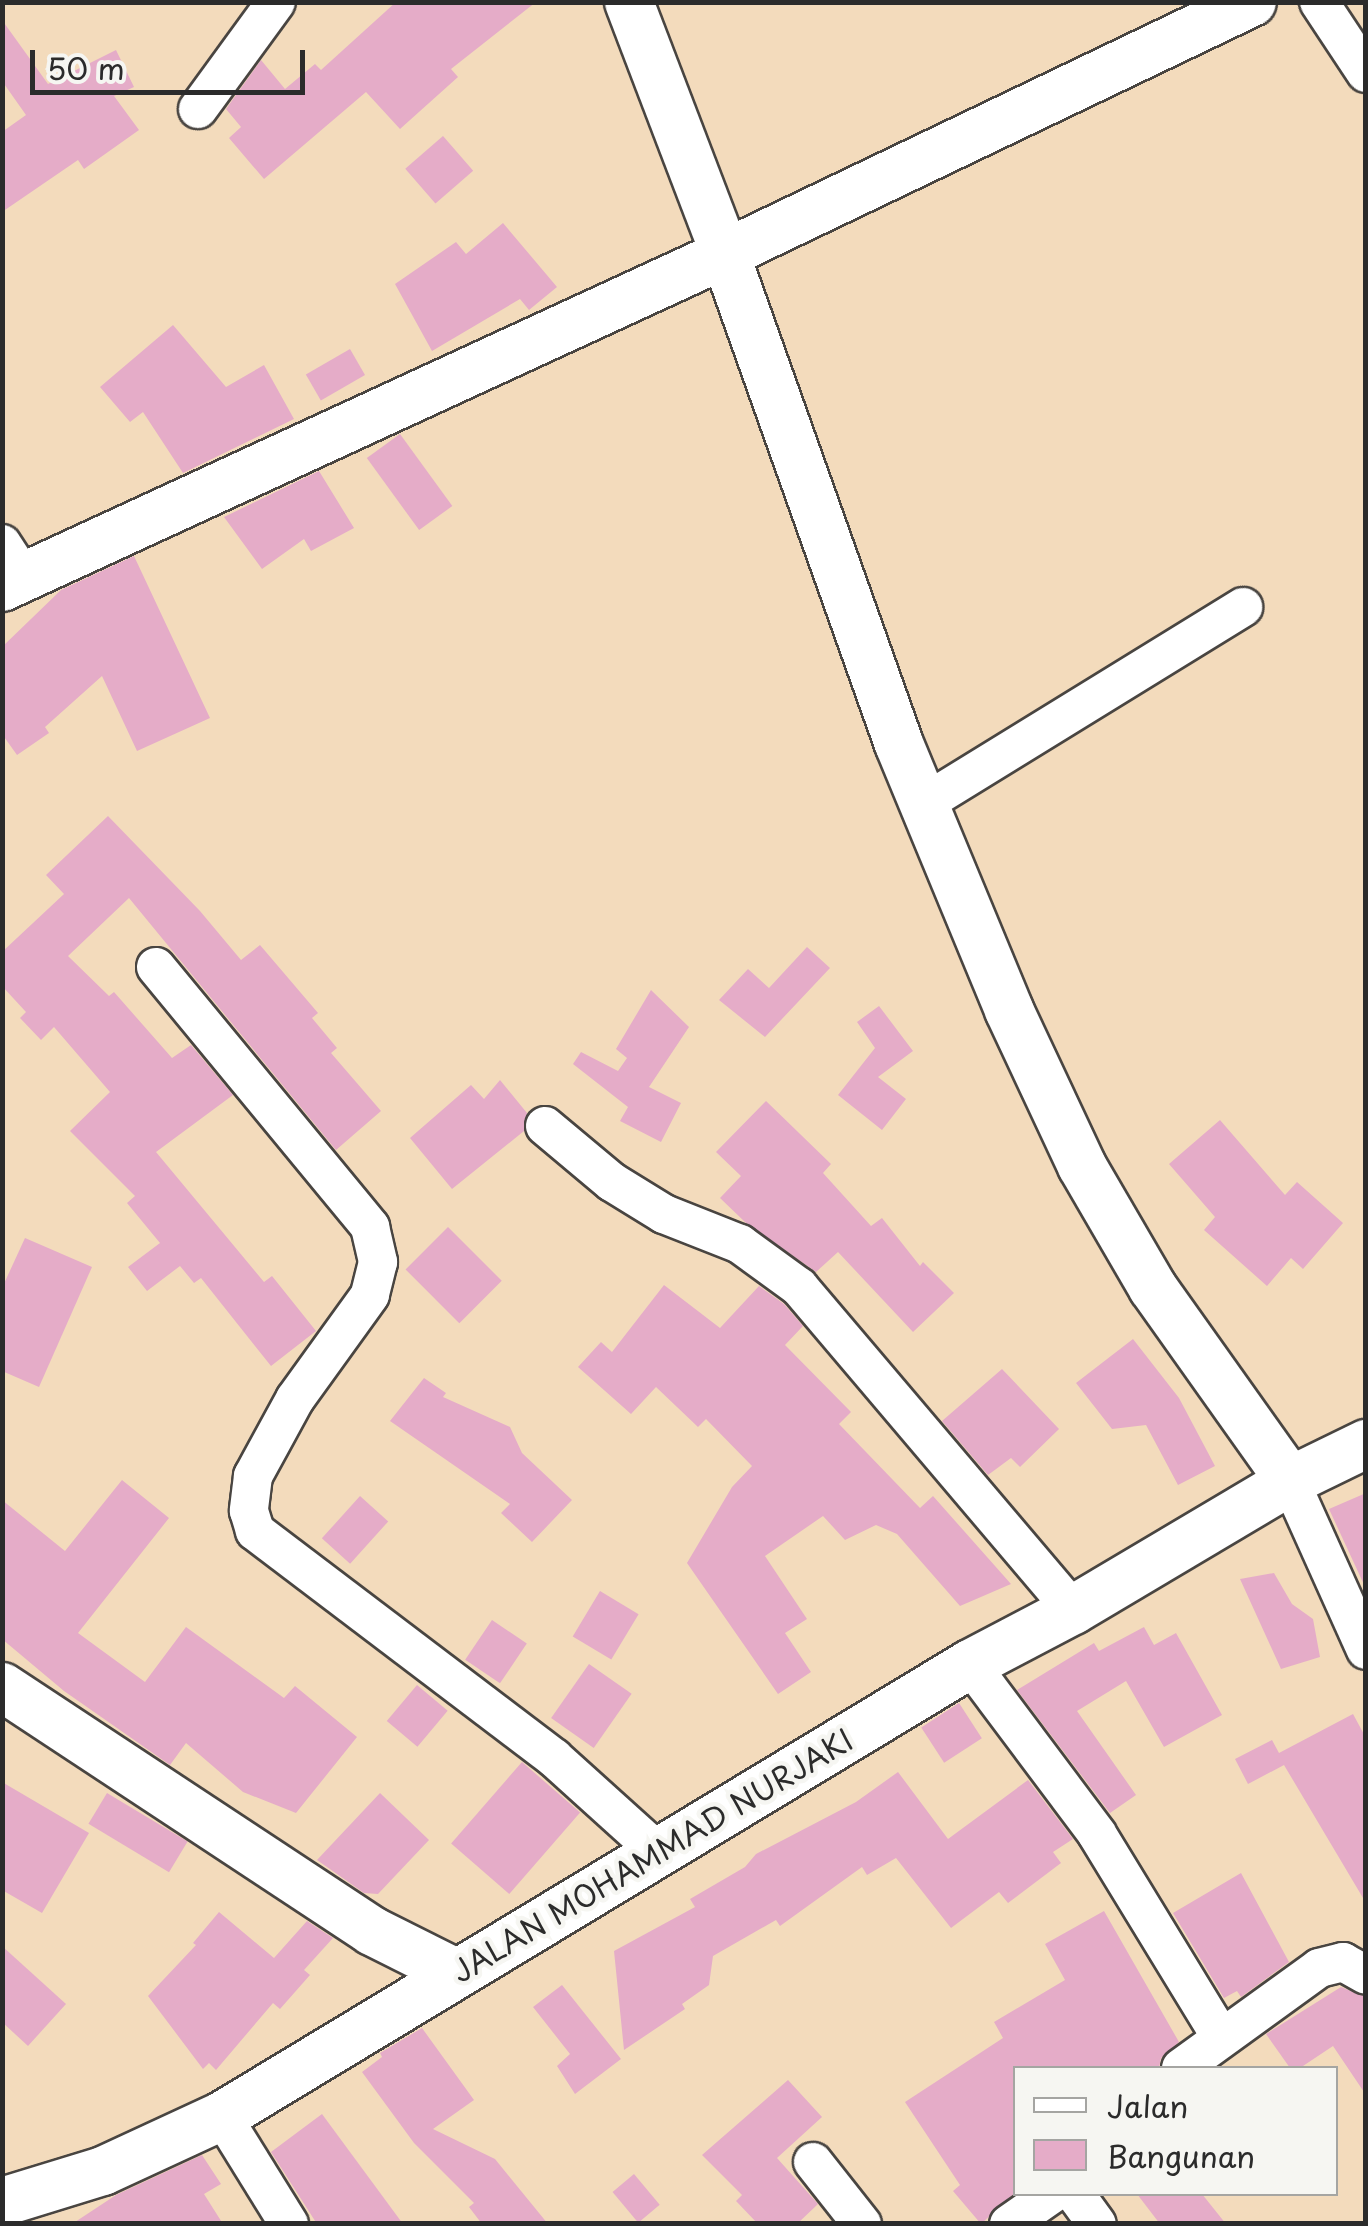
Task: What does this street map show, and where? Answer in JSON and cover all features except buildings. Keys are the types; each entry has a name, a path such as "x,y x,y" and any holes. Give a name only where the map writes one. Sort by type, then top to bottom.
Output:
{"street":[{"path":"198,108 276,2"},
{"path":"629,2 725,254 924,804 1009,1010 1082,1166 1153,1288 1290,1482 1366,1650"},
{"path":"9,569 725,254 1252,2"},
{"path":"1319,2 1366,73"},
{"path":"924,804 1243,607"},
{"path":"156,968 370,1227 378,1262 370,1295 294,1399 253,1476 249,1511 256,1531 554,1758 659,1853"},
{"path":"544,1126 612,1182 664,1214 740,1244 798,1287 1073,1610"},
{"name":"JALAN MOHAMMAD NURJAKI","path":"2,2202 103,2171 222,2116 387,2012 970,1664 1073,1610 1290,1482 1366,1444"},
{"path":"970,1664 1097,1834 1220,2037"},
{"path":"2,1687 372,1931 454,1972"},
{"path":"372,1931 387,2012"},
{"path":"1184,2066 1319,1968 1343,1962 1366,1975"},
{"path":"222,2116 289,2224"},
{"path":"812,2162 862,2224"},
{"path":"1010,2224 1049,2196"},
{"path":"1077,2196 1098,2224"}]}
